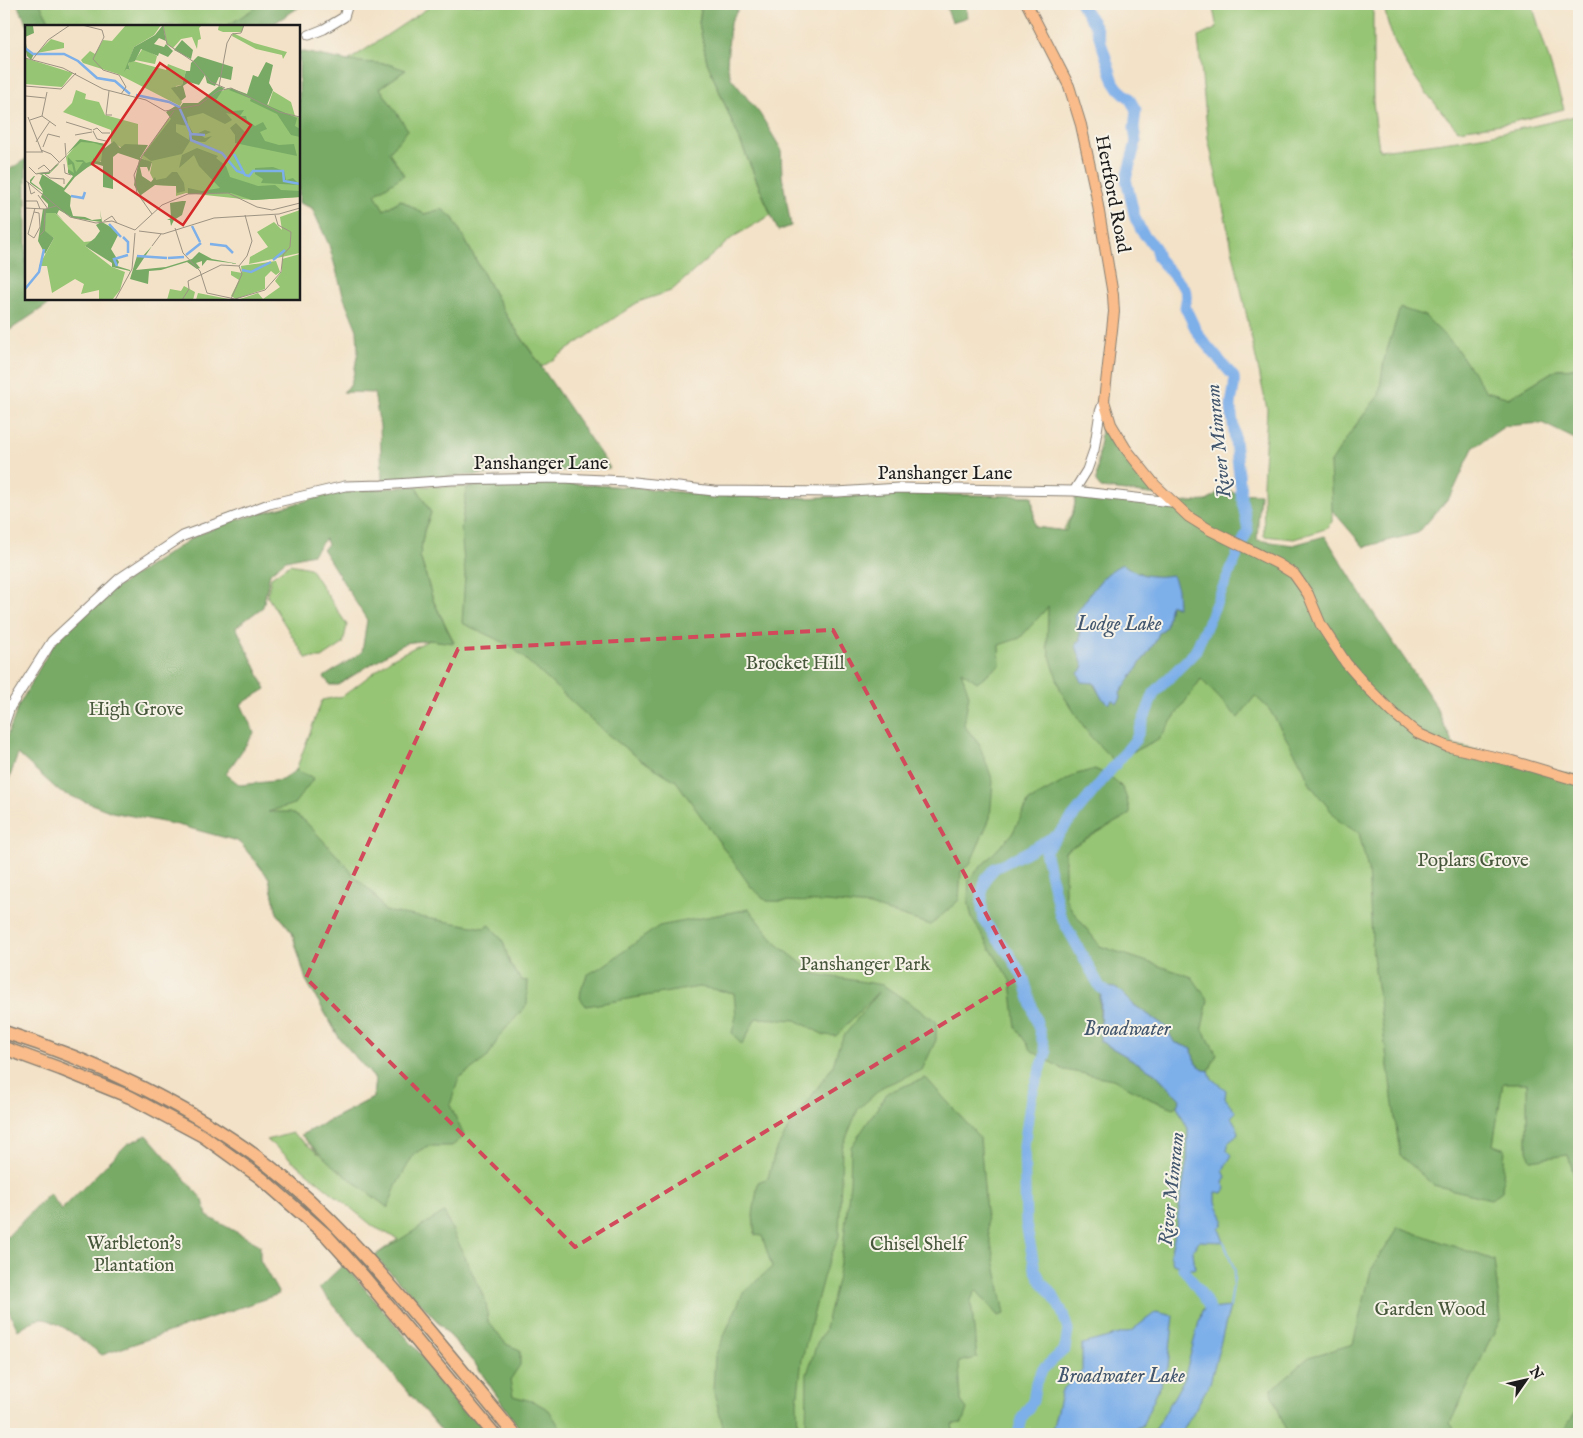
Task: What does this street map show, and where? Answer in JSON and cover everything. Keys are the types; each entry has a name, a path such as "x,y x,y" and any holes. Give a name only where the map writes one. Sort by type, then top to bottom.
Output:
{"highway":[{"path":"4,1032 70,1055 142,1088 207,1123 269,1166 334,1223 374,1264 514,1434"},
{"path":"4,1048 130,1097 203,1136 261,1178 326,1234 364,1276 494,1434"}],"main road":[{"name":"Hertford Road","path":"1027,4 1068,86 1081,125 1096,194 1113,295 1114,312 1104,401"},
{"path":"1104,401 1111,424 1126,449 1171,502 1196,521 1294,574 1308,594 1321,625 1346,663 1380,700 1417,733 1446,746 1512,761 1579,782"}],"street":[{"path":"309,35 328,28 344,17 348,4"},
{"path":"1074,491 1086,470 1094,450 1100,412 1104,401"},
{"name":"Panshanger Lane","path":"4,725 10,707 52,641 120,578 183,536 269,504 345,486 452,480 562,478 625,481 714,491 837,492 899,488 1074,491 1171,502"}],"highlighted area":[{"path":"833,630 1020,977 575,1247 306,978 458,649"}],"green space":[{"path":"17,4 40,4 51,25 28,25"},
{"path":"24,4 298,4 260,25 34,25"},
{"path":"261,4 304,4 272,25 229,25"},
{"path":"434,4 694,4 701,10 699,23 707,62 771,215 733,237 671,291 638,302 542,367 506,315 453,218 424,214 401,200 384,210 374,194 389,152 380,87 406,70 348,61"},
{"path":"694,4 741,4 730,23 727,64 731,78 760,114 781,149 782,176 791,226 778,231 707,62 699,23 701,10"},
{"path":"945,4 966,4 967,17 952,22"},
{"path":"1212,4 1373,4 1373,102 1379,150 1480,136 1530,127 1579,115 1579,368 1557,369 1509,398 1485,391 1454,345 1384,360 1380,395 1352,430 1332,510 1332,522 1325,529 1294,539 1264,536 1263,484 1267,409 1208,138 1198,37 1217,28"},
{"path":"1384,4 1532,4 1564,109 1509,123 1458,130 1411,72 1394,39"},
{"path":"300,51 348,61 388,64 406,70 380,88 408,130 389,152 404,175 375,194 384,210 401,200 424,214 442,209 453,218 506,315 610,468 382,480 380,426 374,393 343,392 350,386 354,373 358,351 357,330 344,298 329,245 312,208 300,203"},
{"path":"25,160 25,300 55,300 4,334 4,173"},
{"path":"1400,308 1425,316 1454,345 1486,391 1509,398 1557,369 1579,368 1579,441 1542,423 1505,426 1473,448 1452,494 1418,533 1364,547 1332,510 1330,464 1352,430 1379,395 1384,360"},
{"path":"1102,418 1111,434 1157,495 1101,488 1096,482"},
{"name":"Panshanger Park","path":"554,483 628,487 708,495 802,498 900,494 1032,496 1035,527 1063,531 1074,509 1076,494 1435,747 1579,787 1579,1434 523,1434 476,1365 428,1311 374,1256 398,1239 374,1227 267,1140 292,1133 319,1154 301,1135 373,1098 375,1079 340,1039 306,980 292,932 277,913 269,878 242,845 296,770 322,700 343,696 391,659 429,640 454,642 433,600 420,556 424,531 431,513 416,486 467,487"},
{"path":"554,483 628,487 708,495 802,498 900,494 1032,496 1035,527 1066,531 1074,509 1076,494 1159,504 1207,501 1224,487 1234,493 1260,494 1257,540 1293,545 1325,536 1370,608 1433,701 1453,744 1572,775 1579,775 1579,1192 1568,1155 1531,1160 1527,1150 1527,1083 1503,1083 1493,1145 1505,1149 1502,1191 1491,1199 1433,1185 1400,1155 1373,956 1368,870 1359,833 1340,822 1311,786 1302,765 1269,709 1255,696 1238,718 1201,679 1159,739 1114,761 1090,736 1061,692 1047,646 1048,607 1020,638 999,645 1000,665 977,682 961,671 969,695 964,725 979,744 993,781 990,818 970,864 961,871 959,900 931,925 870,906 826,902 767,901 751,887 676,781 641,760 607,734 511,646 462,623 465,575 461,529 467,487","holes":["1132,571 1160,577 1177,607 1170,604 1166,627 1159,633 1155,642 1120,693 1117,703 1113,699 1109,704 1094,685 1076,646 1080,642 1080,629 1089,598 1100,581"]},
{"name":"High Grove","path":"416,486 431,513 424,531 420,556 433,600 454,643 429,640 405,643 338,685 330,685 324,677 362,652 367,620 323,550 328,544 325,539 313,554 286,560 270,573 263,607 236,627 266,689 241,704 254,733 226,774 240,785 282,780 296,770 314,778 294,804 268,812 291,812 305,821 356,878 372,892 385,911 484,928 490,925 503,941 510,964 521,980 528,981 527,1005 500,1035 488,1057 459,1078 450,1105 464,1136 452,1146 428,1146 414,1154 396,1186 388,1208 333,1166 301,1135 373,1098 375,1079 340,1039 306,980 292,932 277,913 269,878 242,845 237,841 178,825 112,812 60,792 18,754 4,793 4,744 19,705 53,644 108,593 195,536 233,521 316,498 352,491"},
{"path":"290,564 310,568 347,625 343,644 322,658 306,658 267,596 271,577"},
{"path":"1095,769 1121,786 1130,814 1065,851 1065,897 1072,910 1100,946 1192,977 1208,1000 1202,1028 1217,1054 1209,1071 1201,1068 1196,1063 1192,1049 1174,1042 1165,1026 1134,1005 1117,988 1100,987 1100,1041 1155,1073 1180,1099 1180,1102 1174,1108 1152,1100 1113,1079 1064,1070 1032,1051 1016,1028 1011,982 972,919 968,900 969,879 1012,834 1029,801 1077,774"},
{"name":"Chisel Shelf","path":"749,909 777,944 815,974 883,985 936,1021 936,1040 922,1070 884,1086 858,1109 842,1148 839,1236 824,1274 802,1359 797,1403 798,1434 725,1434 713,1389 715,1356 743,1293 772,1267 762,1236 755,1235 753,1215 758,1182 768,1178 775,1152 790,1126 833,1066 838,1048 844,1036 878,992 836,1036 824,1035 796,1020 756,1018 742,1045 732,1033 736,1016 734,993 699,987 586,1006 580,998 587,975 606,964 659,926"},
{"name":"Chisel Shelf","path":"926,1078 980,1138 987,1224 1005,1314 998,1316 976,1290 971,1300 977,1358 959,1362 961,1401 967,1409 962,1423 952,1424 954,1434 806,1434 807,1374 817,1343 824,1332 837,1280 843,1247 850,1182 851,1147 888,1092"},
{"name":"Warbleton's Plantation","path":"147,1135 203,1200 207,1216 260,1245 260,1260 279,1294 102,1355 73,1334 48,1320 36,1320 18,1330 4,1301 4,1240 50,1193 61,1210 127,1144"},
{"path":"444,1212 486,1302 488,1321 506,1344 520,1350 520,1365 510,1380 513,1396 535,1402 549,1410 564,1434 523,1434 476,1365 428,1311 374,1256"},
{"name":"Garden Wood","path":"1398,1227 1494,1260 1501,1318 1450,1423 1458,1434 1287,1434 1271,1390 1309,1357 1353,1344 1371,1270"},
{"path":"344,1264 487,1434 444,1434 319,1288"},
{"path":"1579,1406 1579,1434 1561,1434"}],"water":[{"name":"Lodge Lake","path":"1123,564 1140,574 1172,575 1177,589 1178,607 1170,604 1166,627 1159,633 1155,642 1120,693 1121,698 1117,703 1113,699 1109,704 1101,697 1094,683 1082,682 1078,673 1084,668 1076,646 1077,642 1080,641 1080,629 1077,628 1075,615 1102,579"},
{"name":"Broadwater","path":"1101,987 1117,988 1134,1005 1165,1026 1174,1042 1192,1049 1196,1063 1201,1068 1209,1071 1212,1079 1226,1090 1225,1098 1236,1112 1231,1117 1237,1127 1238,1134 1229,1141 1227,1150 1232,1155 1223,1170 1226,1177 1223,1183 1226,1188 1223,1193 1216,1192 1217,1205 1223,1218 1219,1229 1224,1242 1199,1241 1193,1250 1195,1269 1183,1268 1173,1264 1170,1254 1187,1160 1188,1129 1177,1106 1180,1099 1155,1073 1100,1041"},
{"path":"1230,1307 1210,1383 1181,1434 1153,1434 1184,1379 1202,1310"},
{"name":"Broadwater Lake","path":"1156,1312 1174,1316 1168,1367 1142,1426 1117,1434 1051,1434 1062,1390 1082,1371 1082,1344 1131,1331"}],"waterway":[{"name":"River Mimram","path":"1081,4 1096,27 1114,82 1129,98 1136,110 1134,128 1136,142 1126,179 1135,218 1142,232 1155,247 1158,258 1185,289 1187,296 1185,307 1197,332 1234,377 1231,407 1242,500 1248,530 1195,652 1154,693 1136,739 1045,851 1060,915 1100,987 1112,996"},
{"name":"River Mimram","path":"1018,1434 1023,1416 1033,1401 1036,1382 1043,1369 1065,1349 1068,1330 1063,1314 1054,1297 1041,1281 1035,1269 1026,1224 1024,1146 1031,1097 1046,1053 1024,979 1010,955 984,920 982,893 986,878 995,868 1053,837"},
{"path":"1224,1242 1235,1271 1230,1307"},
{"name":"River Mimram","path":"1184,1254 1183,1268 1206,1301 1215,1323"}],"park label":[{"name":"Brocket Hill","path":"795,664"},
{"name":"Poplars Grove","path":"1473,861"}]}
